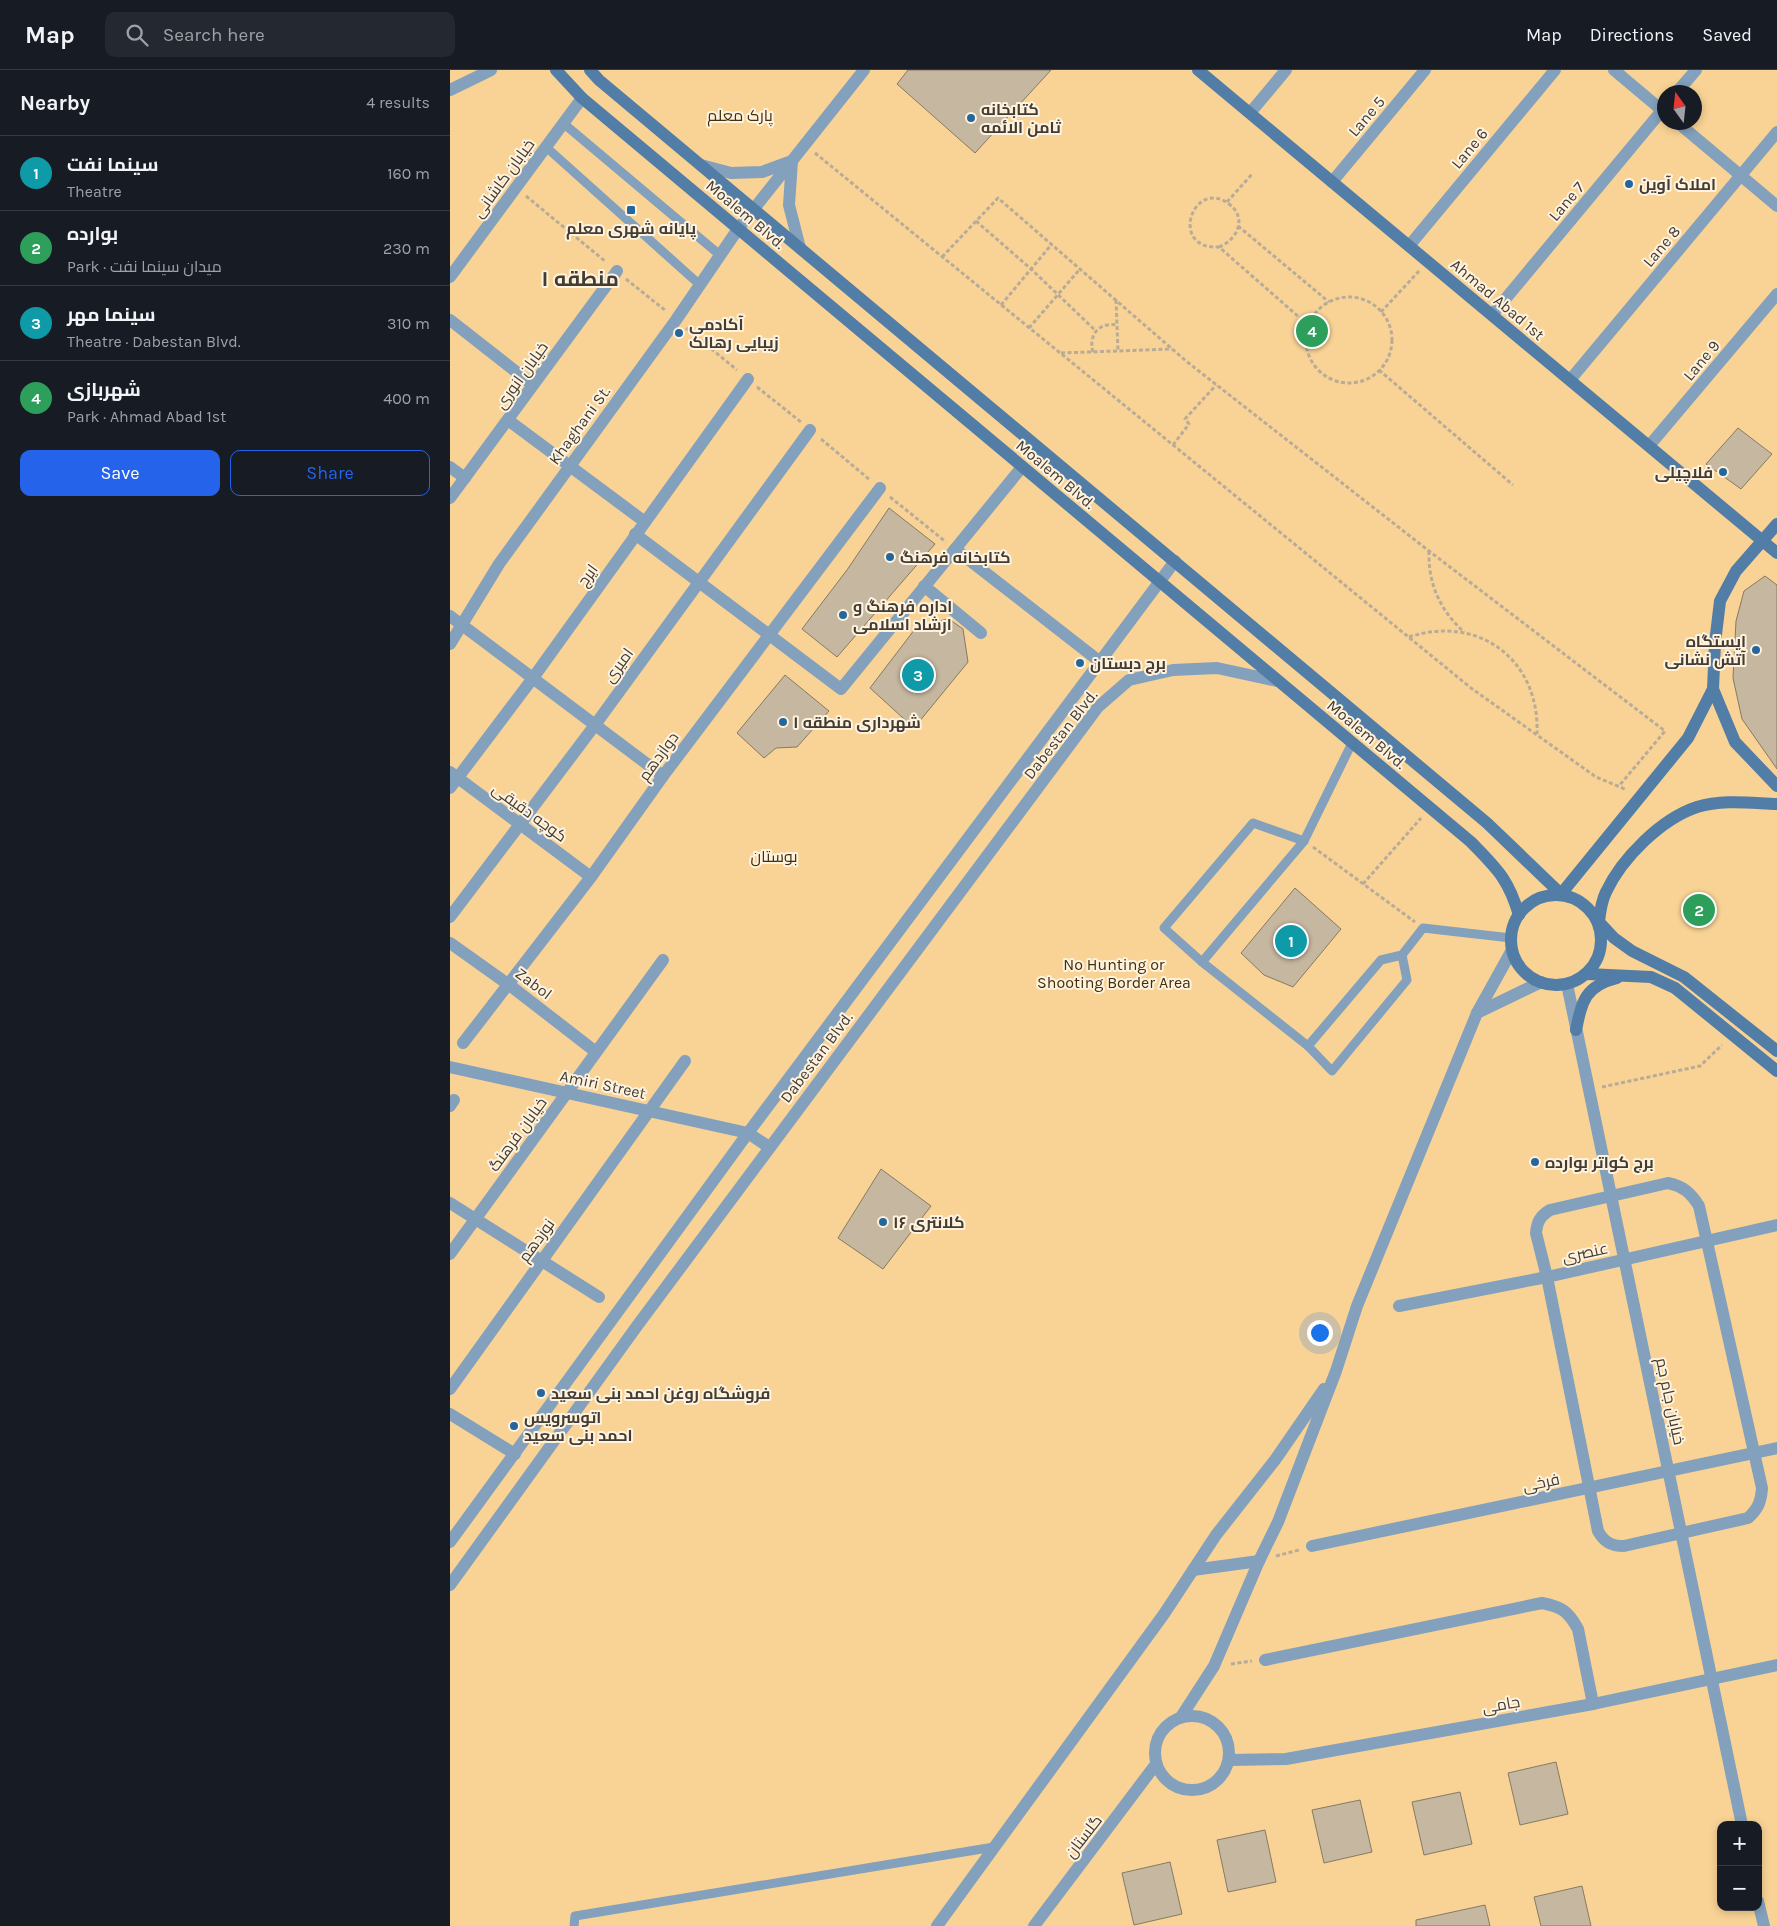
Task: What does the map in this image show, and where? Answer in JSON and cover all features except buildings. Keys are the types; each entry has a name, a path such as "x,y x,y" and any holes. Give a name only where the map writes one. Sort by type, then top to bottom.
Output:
{"main road":[{"name":"Moalem Blvd.","path":"556,70 582,98 1471,842 1501,873 1512,893 1519,915"},
{"name":"Moalem Blvd.","path":"590,70 599,80 1487,823 1561,894"},
{"name":"Ahmad Abad 1st","path":"1198,70 1777,553"},
{"path":"1561,894 1688,738 1713,689 1715,643 1720,601 1736,571 1777,524"},
{"path":"1713,689 1735,742 1777,786"},
{"path":"1587,974 1599,954 1601,941 1598,922 1606,892 1622,867 1645,840 1669,820 1697,807 1728,801 1777,804"},
{"path":"1777,1051 1684,977 1632,951 1614,938 1594,916 1574,899 1561,894 1544,897 1530,904 1519,915 1514,926 1512,944 1518,964 1529,976 1541,982 1567,984 1587,974 1651,977 1675,988 1777,1071"},
{"path":"1576,1030 1581,1003 1589,992 1602,982 1633,976"}],"street":[{"path":"450,90 491,70"},
{"name":"Khaghani St.","path":"450,644 499,564 676,320 738,229 864,70"},
{"path":"1250,113 1286,70"},
{"name":"Lane 5","path":"1332,182 1425,70"},
{"name":"Lane 6","path":"1409,246 1554,70"},
{"path":"1614,70 1657,104"},
{"path":"1683,85 1696,70"},
{"name":"خیابان کاشانی","path":"450,277 582,98"},
{"name":"Lane 7","path":"1492,315 1657,118"},
{"path":"1687,130 1777,206"},
{"name":"Lane 8","path":"1570,380 1777,132"},
{"path":"701,165 731,173 762,172 792,161 789,205 800,248"},
{"name":"خیابان انوری","path":"450,498 617,271"},
{"name":"Lane 9","path":"1649,446 1777,294"},
{"path":"450,320 533,385"},
{"name":"ایرج","path":"452,779 533,678 748,379"},
{"path":"508,420 645,522"},
{"name":"امیری","path":"450,917 595,725 810,430"},
{"path":"450,467 465,478"},
{"path":"635,534 840,689 1022,467"},
{"name":"دوازدهم","path":"463,1043 591,877 663,776 880,488"},
{"path":"955,549 1099,662"},
{"name":"Dabestan Blvd.","path":"450,1542 748,1133 1175,561"},
{"path":"924,586 981,633"},
{"path":"450,616 663,776"},
{"name":"Dabestan Blvd.","path":"450,1585 637,1326 1098,707 1129,680 1173,670 1217,668 1278,680"},
{"name":"کوچه دقیقی","path":"452,779 520,824 591,877"},
{"name":"Zabol","path":"450,942 596,1052"},
{"path":"1181,1717 1200,1716 1218,1725 1228,1741 1229,1760 1220,1778 1204,1788 1184,1789 1167,1781 1156,1764 1155,1745 1164,1727 1181,1717 1214,1666 1278,1522 1336,1371 1357,1306 1477,1013 1512,944"},
{"name":"خیابان فرهنگ","path":"450,1254 663,960"},
{"path":"1477,1013 1541,982"},
{"name":"خیابان جام جم","path":"1567,984 1682,1533 1710,1679 1741,1821"},
{"name":"نوزدهم","path":"450,1389 685,1061"},
{"name":"Amiri Street","path":"450,1068 748,1133"},
{"path":"748,1133 769,1148"},
{"path":"1668,1183 1678,1185 1694,1197 1699,1206 1707,1241 1762,1488 1759,1505 1748,1518 1624,1546 1616,1546 1608,1543 1598,1531 1547,1277 1536,1234 1539,1219 1550,1210 1668,1183"},
{"path":"450,1203 540,1262 599,1297"},
{"name":"عنصری","path":"1399,1306 1547,1277 1777,1225"},
{"path":"937,1926 1164,1614 1216,1535 1274,1460 1336,1371"},
{"path":"450,1414 515,1454"},
{"name":"فرخی","path":"1312,1546 1777,1448"},
{"path":"1193,1570 1259,1562"},
{"path":"1265,1660 1542,1603 1559,1606 1572,1618 1578,1629 1594,1704"},
{"name":"جامی","path":"1229,1760 1286,1759 1594,1704 1777,1665"},
{"name":"گلستان","path":"1034,1926 1156,1764"},
{"path":"1760,1911 1764,1926"}],"lane":[{"path":"564,123 721,256"},
{"path":"546,147 700,285"},
{"path":"1202,962 1304,841 1352,743"},
{"path":"1304,841 1253,824 1164,928 1202,962 1308,1046 1332,1071 1407,980 1402,955"},
{"path":"1308,1046 1381,960 1402,955 1423,928 1512,944"},
{"path":"574,1926 575,1916 994,1847"}],"path":[{"path":"805,145 1471,688 1596,777 1641,795"},
{"path":"1227,202 1253,173"},
{"path":"516,188 955,549"},
{"path":"942,257 998,198 1216,385 1665,731 1619,786"},
{"path":"1220,199 1227,202 1236,212 1238,226 1232,240 1219,247 1211,247 1197,240 1192,234 1190,219 1192,211 1204,200 1220,199"},
{"path":"976,221 1031,269 1096,331"},
{"path":"1238,226 1329,302"},
{"path":"1001,305 1052,244"},
{"path":"1219,247 1308,325"},
{"path":"1381,312 1428,262"},
{"path":"1029,328 1080,269"},
{"path":"1357,298 1374,306 1381,312 1388,326 1391,341 1390,352 1380,370 1362,381 1346,382 1330,379 1314,366 1309,356 1306,341 1308,325 1317,312 1329,302 1338,299 1357,298"},
{"path":"1116,300 1118,351"},
{"path":"1093,352 1091,341 1096,331 1105,325 1117,325"},
{"path":"1060,353 1172,349"},
{"path":"1380,370 1513,485"},
{"path":"1173,445 1189,424 1185,419 1216,385"},
{"path":"1429,551 1429,565 1434,591 1447,614 1465,633"},
{"path":"1408,637 1436,630 1465,633 1492,643 1504,651 1522,671 1528,683 1535,702 1537,735"},
{"path":"1364,884 1430,808"},
{"path":"1304,841 1423,928"},
{"path":"1589,1089 1700,1066 1732,1035"},
{"path":"1259,1562 1312,1546"},
{"path":"1214,1666 1265,1660"}],"green space":[{"name":"No Hunting or Shooting Border Area","path":"450,70 1777,70 1777,1926 450,1926"}],"place":[{"name":"کتابخانه ثامن الائمه","path":"971,118"},
{"name":"املاک آوین","path":"1629,184"},
{"name":"پایانه شهری معلم","path":"631,210"},
{"name":"شهربازی","path":"1312,331"},
{"name":"آکادمی زیبایی رهالک","path":"679,333"},
{"name":"فلاچیلی","path":"1723,472"},
{"name":"کتابخانه فرهنگ","path":"890,557"},
{"name":"اداره فرهنگ و ارشاد اسلامی","path":"843,615"},
{"name":"ایستگاه آتش نشانی","path":"1756,650"},
{"name":"برج دبستان","path":"1080,663"},
{"name":"سینما مهر","path":"918,675"},
{"name":"شهرداری منطقه ۱","path":"783,722"},
{"name":"بوارده","path":"1699,910"},
{"name":"سینما نفت","path":"1291,941"},
{"name":"برج کواتر بوارده","path":"1535,1162"},
{"name":"کلانتری ۱۶","path":"883,1222"},
{"name":"فروشگاه روغن احمد بنی سعید","path":"541,1393"},
{"name":"اتوسرویس احمد بنی سعید","path":"514,1426"}],"district":[{"name":"منطقه ۱","path":"580,279"}],"park label":[{"name":"پارک معلم","path":"740,115"},
{"name":"بوستان","path":"774,856"}]}
